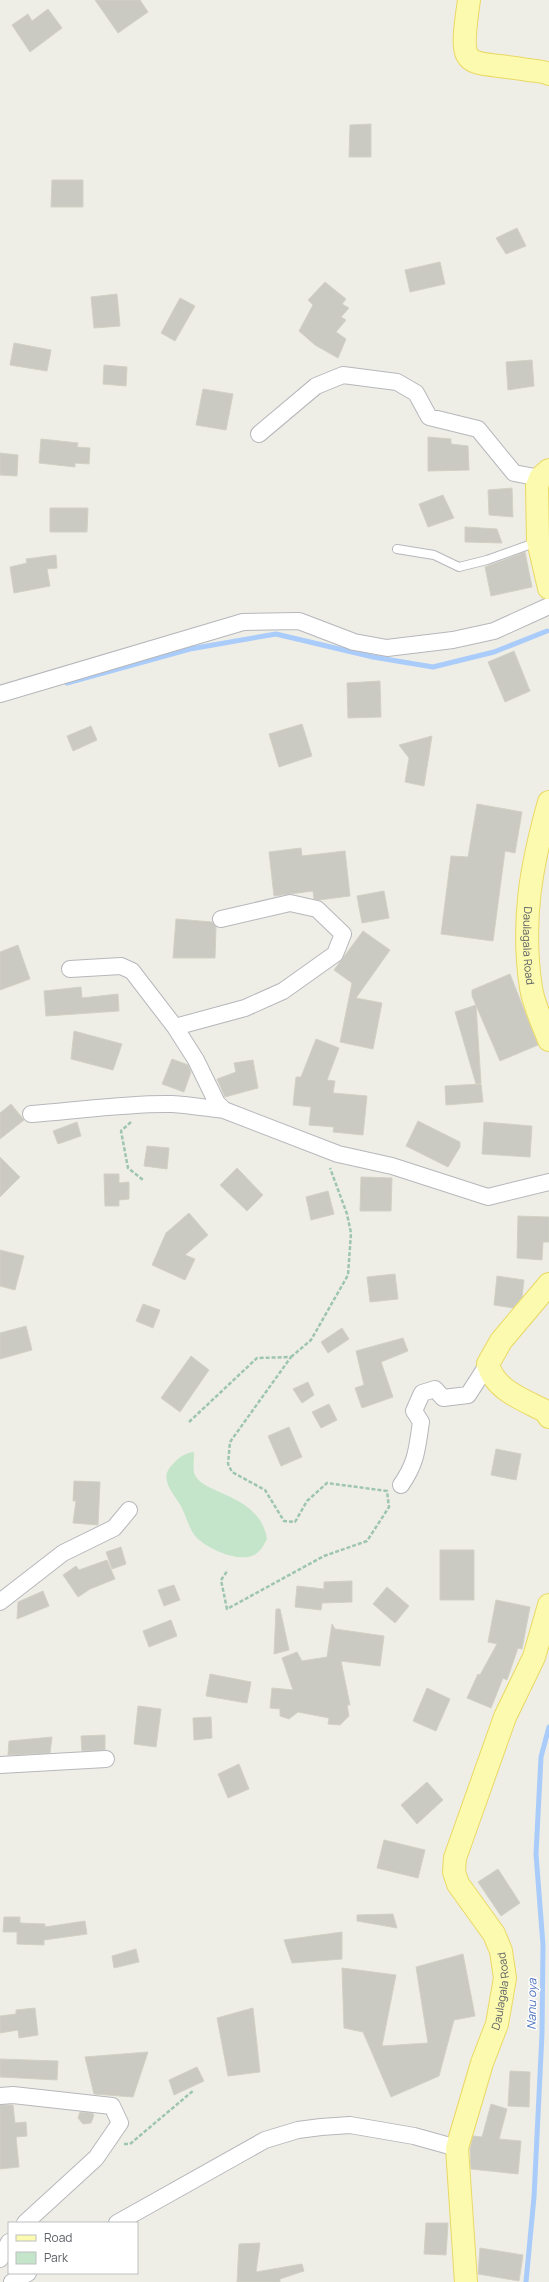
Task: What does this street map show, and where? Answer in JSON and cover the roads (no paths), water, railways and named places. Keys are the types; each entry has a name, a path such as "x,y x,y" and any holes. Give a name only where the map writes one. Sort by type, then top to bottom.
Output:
{"main road":[{"path":"469,0 464,37 465,50 469,59 476,64 517,68 549,74"},
{"path":"544,474 537,486 538,541 549,588"},
{"name":"Daulagala Road","path":"549,802 538,842 528,898 527,935 531,989 549,1040"},
{"path":"549,1284 501,1340 488,1364 490,1374 495,1381 510,1392 545,1411 549,1416"},
{"name":"Daulagala Road","path":"466,2282 457,2148 482,2063 497,2024 505,1978 501,1951 494,1934 458,1884 454,1872 455,1858 505,1717 534,1657 549,1605"}],"street":[{"path":"260,434 316,386 343,375 397,382 416,392 429,416 478,429 514,473 544,474"},
{"path":"0,694 243,622 299,621 354,642 387,648 453,640 494,631 549,606"},
{"path":"175,1027 245,1008 283,992 335,954 343,934 317,909 290,903 221,919"},
{"path":"70,969 121,966 132,971 175,1027 196,1060 217,1103 224,1110"},
{"path":"31,1114 70,1109 173,1104 224,1110 338,1154 392,1166 488,1197 549,1182"},
{"path":"401,1485 412,1468 418,1444 421,1422 414,1410 422,1392 435,1389 443,1398 468,1395 488,1364"},
{"path":"0,1602 63,1552 114,1528 129,1510"},
{"path":"0,1765 106,1759"},
{"path":"0,2096 112,2106 120,2123 96,2158 26,2222"},
{"path":"119,2222 265,2140 298,2130 350,2125 414,2136 457,2148"},
{"path":"0,2259 8,2244"},
{"path":"12,2282 26,2274"}],"lane":[{"path":"397,550 434,555 459,567 487,560 538,541"}],"waterway":[{"path":"67,683 190,649 276,634 373,657 433,667 494,652 547,631"},
{"name":"Nanu oya","path":"526,2282 534,2197 542,2034 543,1945 536,1854 541,1757 549,1727"}]}
